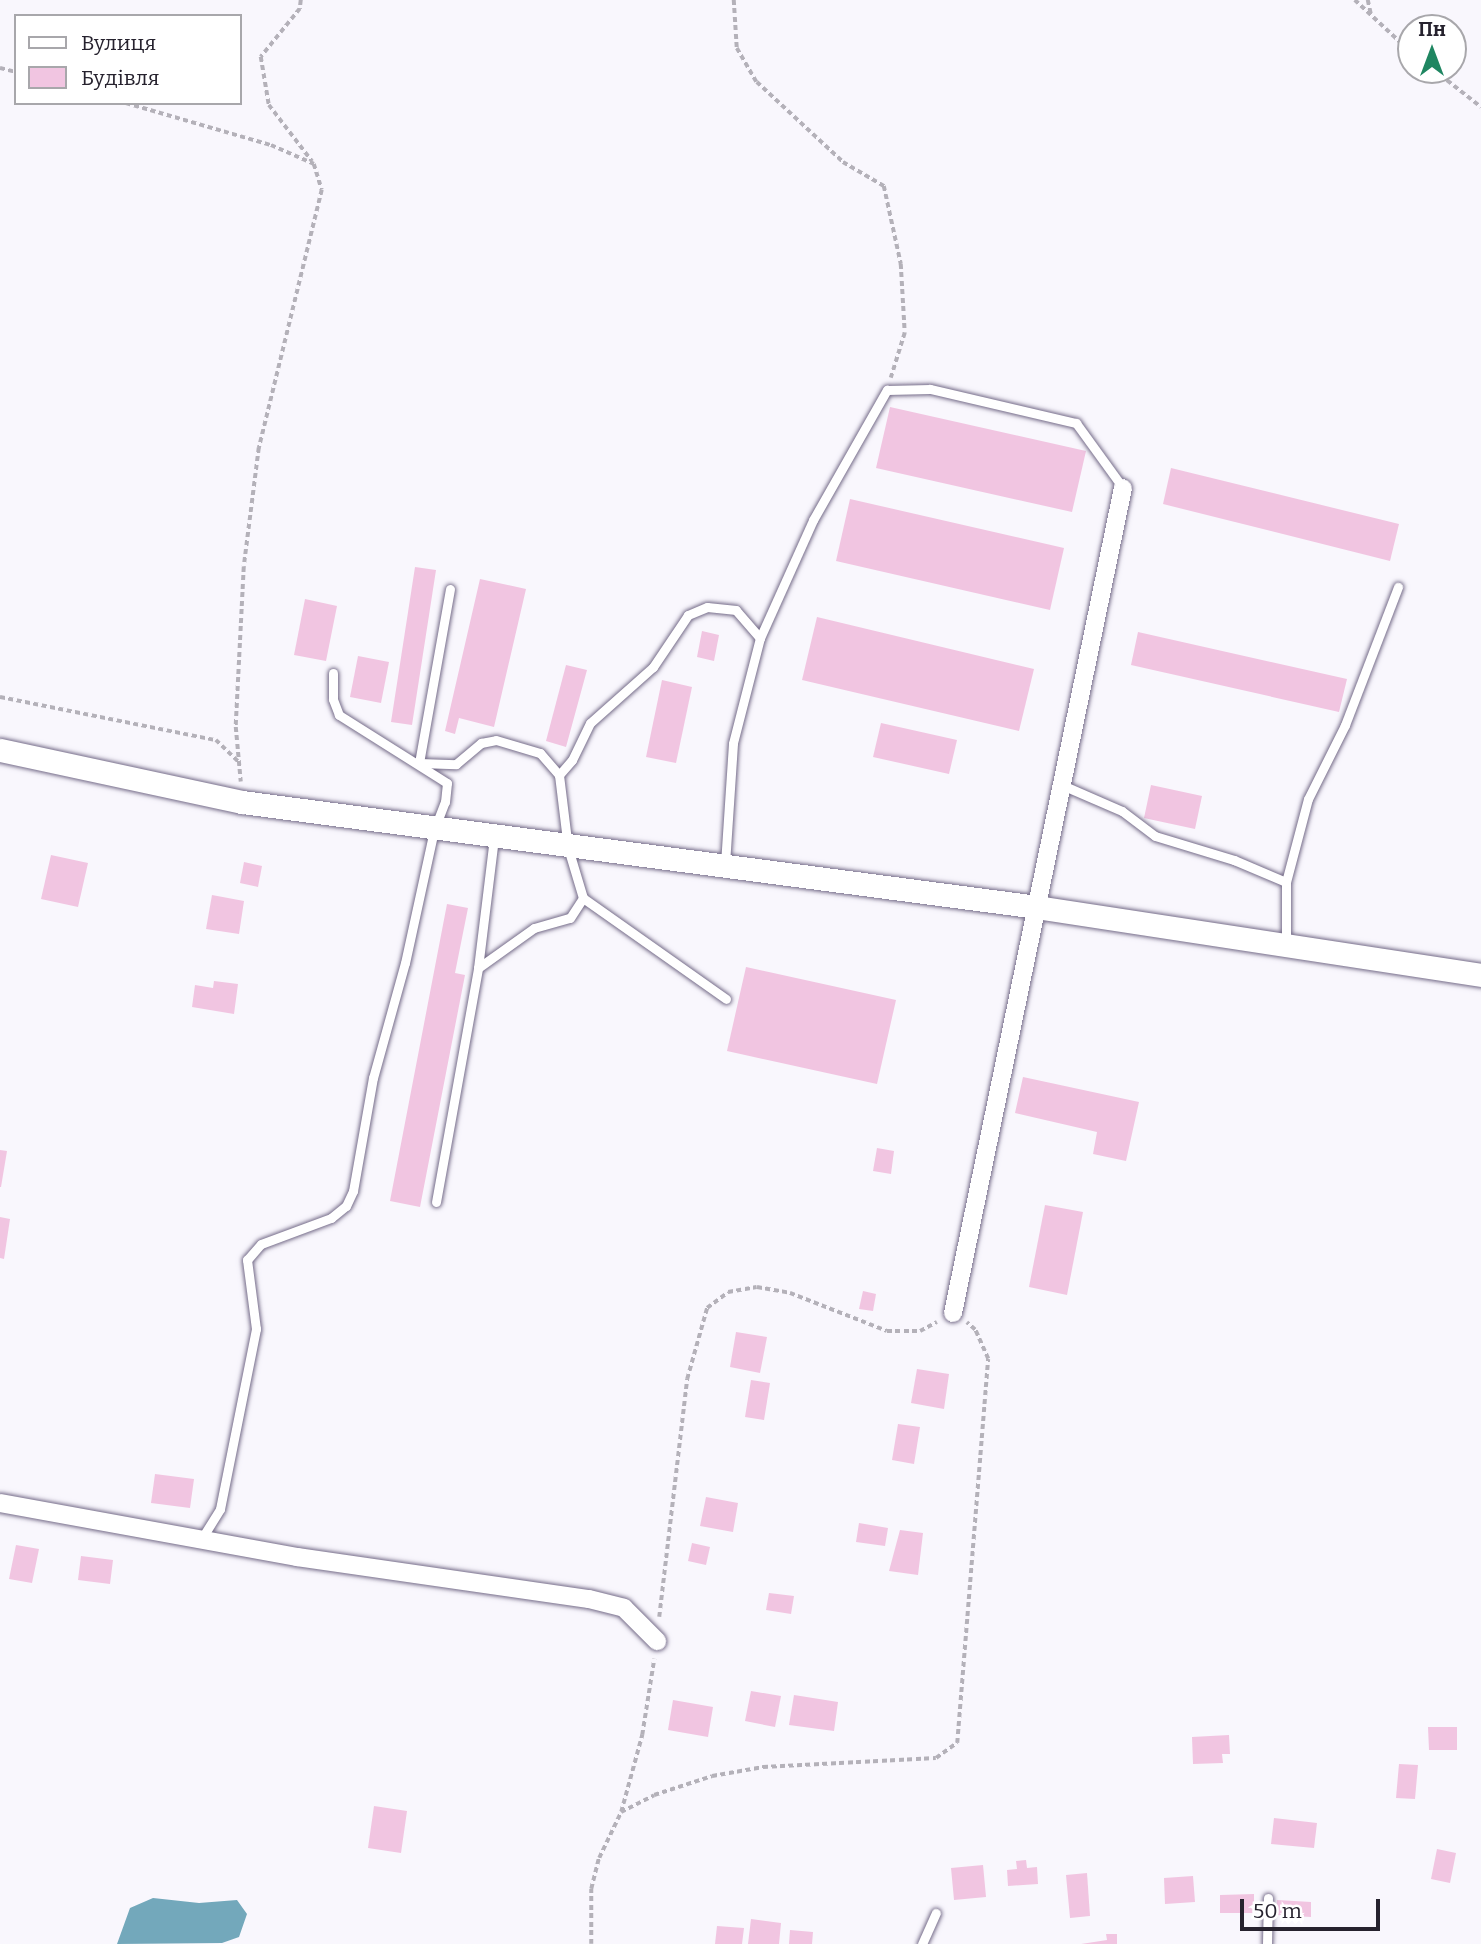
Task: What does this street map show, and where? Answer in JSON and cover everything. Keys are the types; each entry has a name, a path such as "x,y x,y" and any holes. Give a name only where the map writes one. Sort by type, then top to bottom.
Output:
{"street":[{"path":"953,1313 1123,488"},
{"path":"0,750 242,802 568,848 725,865 1037,907 1481,975"},
{"path":"0,1503 202,1538 297,1558 589,1599 624,1608 657,1641"}],"lane":[{"path":"725,865 733,743 760,638 813,520 887,390 930,389 1076,423 1123,488"},
{"path":"1286,945 1286,882 1308,799 1345,725 1398,587"},
{"path":"419,763 450,589"},
{"path":"559,775 572,760 590,723 653,667 688,615 707,607 736,610 760,638"},
{"path":"202,1538 220,1509 256,1329 247,1260 261,1244 331,1218 346,1206 353,1191 373,1078 405,964 447,783 339,715 333,699 333,673"},
{"path":"419,763 456,764 481,743 496,740 540,753 559,775 568,848 583,898 726,999"},
{"path":"1062,785 1122,811 1155,836 1234,860 1286,882"},
{"path":"436,1202 478,968 494,838"},
{"path":"478,968 534,928 570,918 583,898"},
{"path":"1267,1944 1268,1898"},
{"path":"922,1944 936,1913"}],"path":[{"path":"242,802 236,727 244,567 259,448 322,190 314,164 269,105 261,57 300,9 301,0"},
{"path":"734,0 737,48 757,82 843,162 884,186 901,264 905,333 887,390"},
{"path":"1355,0 1397,39"},
{"path":"1368,0 1371,16"},
{"path":"1452,84 1481,107"},
{"path":"133,105 271,145 314,164"},
{"path":"0,697 216,740 240,764"},
{"path":"591,1944 591,1889 599,1858 621,1812 642,1735 657,1641 687,1379 707,1308 728,1292 757,1287 790,1293 887,1331 920,1331 953,1313 975,1330 988,1359 957,1743 936,1758 763,1767 712,1776 654,1795 621,1812"}],"water":[{"path":"153,1898 199,1903 237,1900 247,1914 239,1937 222,1943 117,1944 130,1908"}],"building":[{"path":"890,407 1086,451 1072,512 876,468"},
{"path":"1171,468 1399,524 1390,561 1163,504"},
{"path":"850,499 1064,548 1050,610 836,561"},
{"path":"415,567 436,570 412,725 391,722"},
{"path":"480,579 526,589 494,727 459,718 455,734 445,731"},
{"path":"305,599 337,606 326,661 294,655"},
{"path":"817,617 1034,669 1019,731 802,680"},
{"path":"702,631 719,635 714,661 697,657"},
{"path":"1138,632 1347,679 1339,712 1131,665"},
{"path":"358,656 389,662 381,703 350,697"},
{"path":"566,665 587,670 566,747 546,741"},
{"path":"662,680 692,687 676,763 646,757"},
{"path":"881,723 957,740 949,774 873,757"},
{"path":"1151,785 1202,796 1195,829 1144,818"},
{"path":"51,855 88,863 78,907 41,899"},
{"path":"244,862 262,866 258,887 240,883"},
{"path":"212,895 244,901 239,934 206,929"},
{"path":"447,904 468,908 455,973 465,975 420,1207 390,1201"},
{"path":"746,967 896,1000 877,1084 727,1051"},
{"path":"214,981 238,984 234,1014 192,1007 195,985 213,988"},
{"path":"1023,1077 1139,1102 1126,1161 1093,1154 1097,1132 1015,1113"},
{"path":"877,1148 894,1151 891,1174 873,1171"},
{"path":"0,1150 7,1151 1,1187 0,1187"},
{"path":"1045,1205 1083,1212 1067,1295 1029,1287"},
{"path":"0,1217 10,1219 4,1259 0,1258"},
{"path":"863,1291 876,1294 873,1311 859,1309"},
{"path":"736,1332 767,1337 760,1373 730,1367"},
{"path":"917,1369 949,1374 944,1409 911,1403"},
{"path":"751,1380 770,1383 764,1420 745,1417"},
{"path":"898,1424 920,1427 914,1464 892,1460"},
{"path":"155,1474 194,1479 190,1508 151,1503"},
{"path":"706,1497 738,1503 733,1532 700,1526"},
{"path":"859,1523 888,1528 885,1546 856,1542"},
{"path":"900,1530 923,1533 918,1575 889,1571"},
{"path":"692,1543 710,1547 706,1565 688,1561"},
{"path":"16,1545 39,1549 32,1583 9,1579"},
{"path":"81,1556 113,1560 110,1584 78,1580"},
{"path":"769,1593 794,1596 791,1614 766,1610"},
{"path":"751,1691 781,1696 775,1727 745,1721"},
{"path":"794,1695 838,1702 834,1731 789,1725"},
{"path":"673,1700 713,1707 708,1737 668,1730"},
{"path":"1428,1727 1457,1727 1457,1750 1429,1750"},
{"path":"1229,1735 1230,1754 1222,1754 1223,1763 1193,1764 1192,1737"},
{"path":"1399,1764 1418,1765 1415,1799 1396,1798"},
{"path":"374,1806 407,1811 401,1853 368,1848"},
{"path":"1274,1818 1317,1823 1314,1848 1271,1844"},
{"path":"1437,1849 1456,1853 1450,1883 1431,1879"},
{"path":"1026,1860 1027,1868 1037,1867 1038,1884 1008,1886 1007,1870 1017,1869 1016,1861"},
{"path":"983,1865 986,1897 954,1900 951,1868"},
{"path":"1087,1873 1090,1916 1070,1918 1066,1875"},
{"path":"1193,1876 1195,1902 1165,1904 1164,1878"},
{"path":"1254,1894 1254,1913 1220,1913 1220,1895"},
{"path":"1277,1900 1311,1902 1311,1917 1276,1915"},
{"path":"751,1919 781,1923 779,1944 748,1944"},
{"path":"717,1926 744,1928 742,1944 715,1944"},
{"path":"790,1930 813,1932 812,1944 789,1944"},
{"path":"1106,1934 1117,1934 1117,1944 1081,1944 1107,1940"}]}
